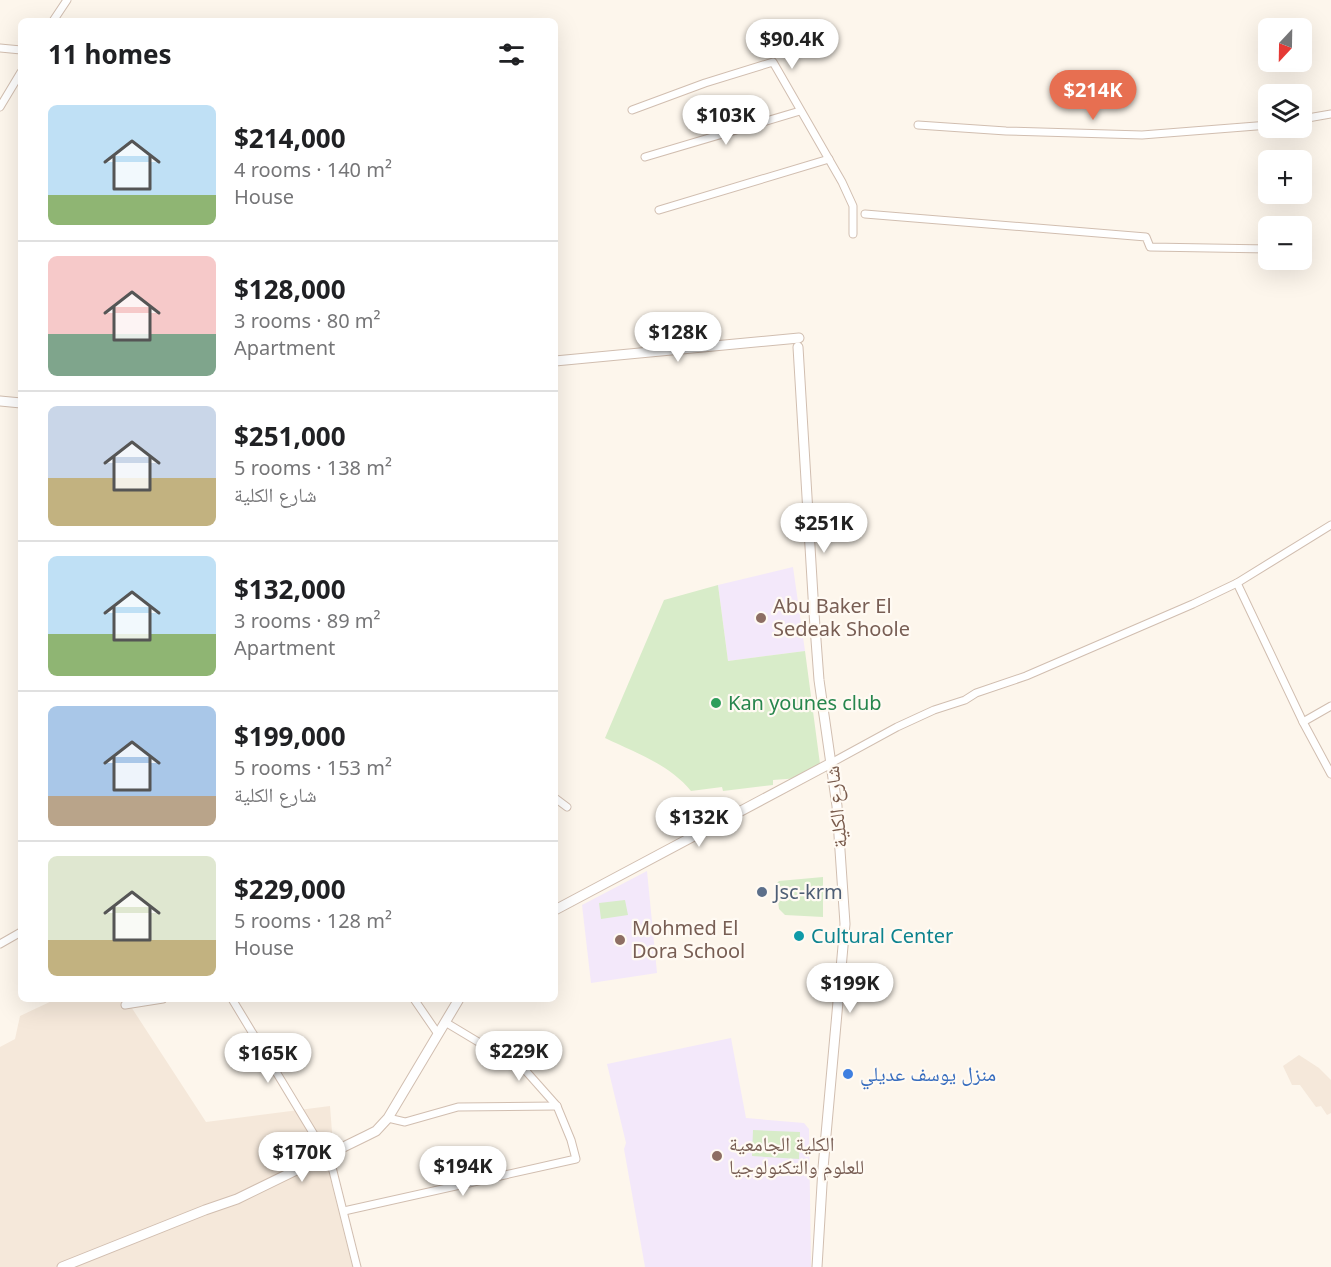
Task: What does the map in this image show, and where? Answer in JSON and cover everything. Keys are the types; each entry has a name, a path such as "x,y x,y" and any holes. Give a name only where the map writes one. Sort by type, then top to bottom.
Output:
{"street":[{"path":"55,18 67,0"},
{"path":"0,48 18,50"},
{"path":"632,110 705,83 773,62 853,206 854,234"},
{"path":"0,107 18,77"},
{"path":"645,157 800,111"},
{"path":"1312,117 1331,114"},
{"path":"918,125 1006,131 1142,135 1258,125"},
{"path":"659,210 828,159"},
{"path":"865,214 1146,237 1150,248 1258,249"},
{"name":"شارع الكلية","path":"558,362 643,354 696,346 799,343 819,680 838,818 845,924 817,1267"},
{"path":"0,401 18,403"},
{"path":"558,908 897,727 934,710 1026,676 1193,604 1238,583 1331,525"},
{"path":"1238,583 1303,722 1331,774"},
{"path":"1303,722 1331,706"},
{"path":"558,800 567,807"},
{"path":"0,944 18,934"},
{"path":"124,1005 144,1002"},
{"path":"234,1002 328,1156 357,1267"},
{"path":"416,1002 438,1034"},
{"path":"62,1267 237,1199 376,1131 388,1118 457,1002"},
{"path":"344,1212 576,1160 571,1140 557,1106 525,1070 444,1022"},
{"path":"388,1118 405,1122 458,1107 557,1106"}],"shaded area":[{"name":"Abu Baker El Sedeak Shoole","path":"793,567 805,651 728,661 718,585"},
{"name":"Mohmed El Dora School","path":"647,871 657,973 591,983 582,905"},
{"path":"50,1002 128,1002 206,1122 330,1106 335,1171 358,1267 0,1267 0,1047 15,1039 20,1016"},
{"name":"الكلية الجامعية للعلوم والتكنولوجيا","path":"731,1038 746,1118 804,1123 809,1129 811,1267 645,1267 624,1149 626,1143 607,1064"},
{"path":"1299,1055 1319,1068 1331,1080 1331,1113 1327,1115 1321,1106 1316,1107 1300,1085 1292,1085 1283,1066"}],"green space":[{"name":"Kan younes club","path":"718,585 728,661 805,651 820,764 806,776 773,780 773,785 723,791 722,787 691,791 673,773 662,766 605,738 664,600"},
{"path":"823,877 823,917 785,915 779,909 776,884 779,881"},
{"path":"625,900 628,915 601,919 599,903"},
{"path":"753,1130 800,1132 799,1159 752,1156"}],"place":[{"name":"Abu Baker El Sedeak Shoole","path":"761,618"},
{"name":"Kan younes club","path":"716,703"},
{"name":"Jsc-krm","path":"762,892"},
{"name":"Cultural Center","path":"799,936"},
{"name":"Mohmed El Dora School","path":"620,940"},
{"name":"منزل يوسف عديلي","path":"848,1074"},
{"name":"الكلية الجامعية للعلوم والتكنولوجيا","path":"717,1156"}]}
